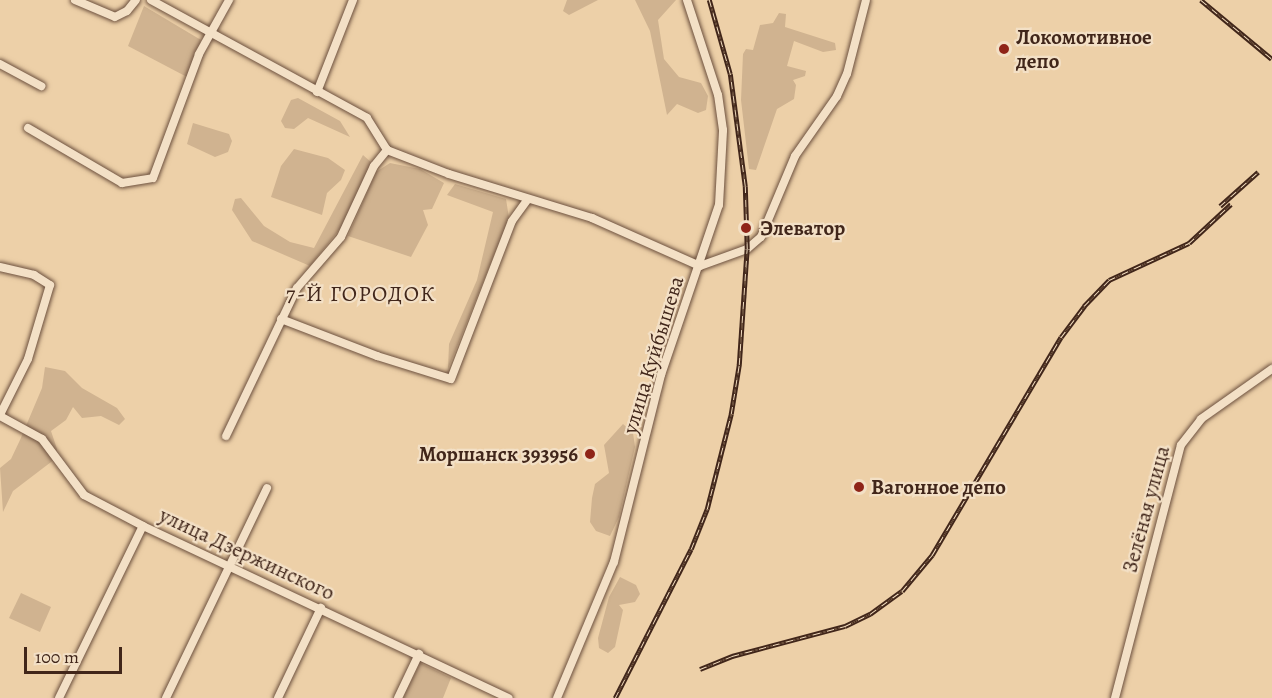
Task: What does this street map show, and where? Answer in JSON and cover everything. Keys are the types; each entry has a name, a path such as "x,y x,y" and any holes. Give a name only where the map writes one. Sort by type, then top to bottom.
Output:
{"street":[{"path":"75,0 115,17 127,11 136,0"},
{"path":"151,0 212,36 367,118 387,150 627,231 700,266 719,205 723,130 709,60 687,0"},
{"path":"28,128 122,183 153,178 199,54 212,36 229,0"},
{"path":"317,92 353,0"},
{"name":"улица Куйбышева","path":"557,698 614,562 661,375 700,266 747,249 761,237 795,156 837,96 847,74 866,0"},
{"path":"0,64 41,86"},
{"path":"226,436 297,288 341,237 374,166 387,150"},
{"path":"281,319 377,356 452,379 512,221 528,199"},
{"path":"0,267 48,281 50,285 28,359 0,416 42,439 84,495 143,526"},
{"name":"Зелёная улица","path":"1115,698 1181,445 1201,419 1272,369"},
{"path":"166,698 267,488"},
{"name":"улица Дзержинского","path":"59,698 143,526 419,654 508,698"},
{"path":"278,698 321,608"},
{"path":"398,698 419,654"}],"shaded area":[{"path":"567,0 598,0 569,15 563,11"},
{"path":"635,0 676,0 658,20 664,59 679,77 701,83 708,96 706,110 698,113 677,104 667,115 650,31"},
{"path":"144,6 201,40 187,77 128,46"},
{"path":"779,13 786,14 785,27 835,43 836,50 823,52 794,41 787,66 806,71 805,76 793,80 796,85 794,99 777,109 756,170 749,169 741,100 743,54 746,49 753,50 760,25 773,23"},
{"path":"298,98 340,121 350,137 308,118 294,129 285,128 281,121 291,100"},
{"path":"193,123 229,134 232,141 228,152 215,157 187,144"},
{"path":"294,149 328,158 345,170 341,180 327,193 322,215 271,197 281,166"},
{"path":"363,155 372,163 343,225 310,266 252,241 232,210 235,199 241,198 264,226 290,242 314,248"},
{"path":"390,163 420,169 444,183 432,209 423,210 428,225 411,257 348,236 376,172"},
{"path":"455,184 506,199 509,218 448,369 449,344 477,280 493,212 447,195"},
{"path":"45,367 65,371 82,388 117,408 125,419 119,425 101,416 82,418 73,407 66,420 51,431 57,449 55,459 13,491 3,512 0,468 11,459 20,440 42,388"},
{"path":"623,424 633,433 635,447 619,517 610,536 596,531 590,522 592,498 595,484 609,473 604,445"},
{"path":"620,577 636,585 640,594 635,602 619,605 623,610 615,647 608,653 599,648 598,638 609,597"},
{"path":"21,593 51,607 40,632 9,618"},
{"path":"420,663 451,678 443,698 403,698"}],"railway":[{"path":"615,698 691,549 707,509 731,414 739,365 747,249 745,186 730,74 709,0"},
{"path":"1201,0 1272,59"},
{"path":"1220,206 1258,172"},
{"path":"700,669 732,656 845,626 870,614 902,591 932,555 1061,337 1084,306 1109,280 1189,243 1231,204"}],"place":[{"name":"Локомотивное депо","path":"1004,49"},
{"name":"Элеватор","path":"746,228"},
{"name":"Моршанск 393956","path":"590,454"},
{"name":"Вагонное депо","path":"859,487"}],"district":[{"name":"7-Й ГОРОДОК","path":"361,295"}]}
